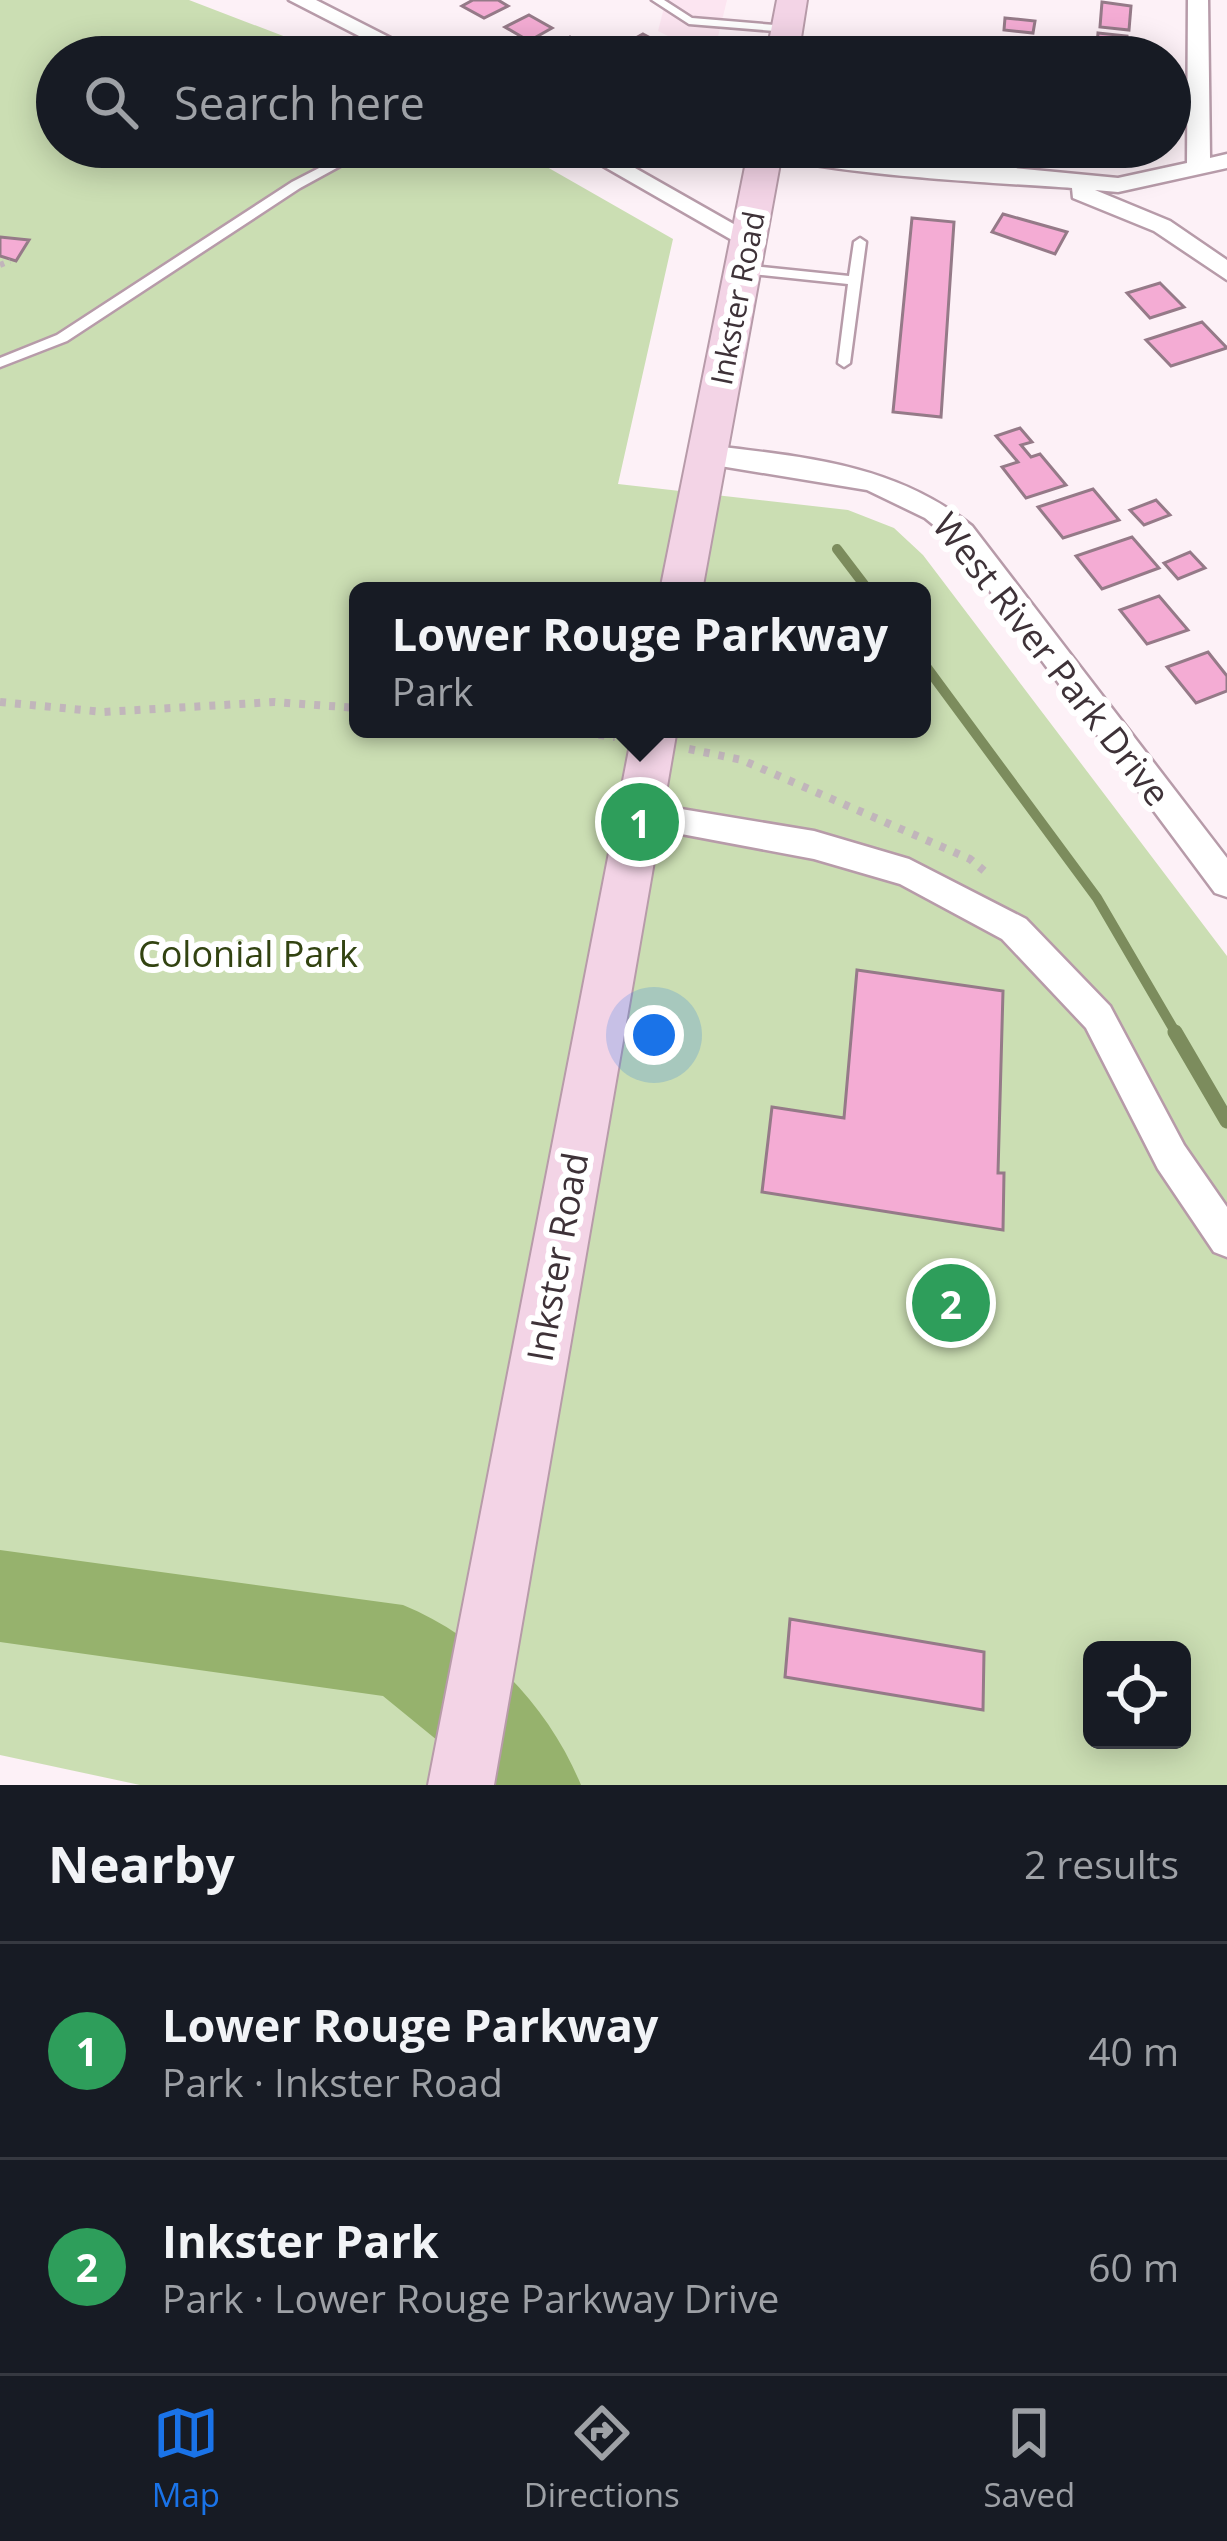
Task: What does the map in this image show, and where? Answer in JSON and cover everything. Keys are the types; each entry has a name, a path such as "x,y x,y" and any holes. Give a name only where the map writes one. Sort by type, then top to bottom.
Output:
{"main road":[{"name":"Inkster Road","path":"683,582 762,168"},
{"name":"Inkster Road","path":"461,1785 653,738"}],"street":[{"path":"299,0 374,36"},
{"path":"1198,0 1198,169"},
{"path":"906,168 1118,184 1227,161"},
{"path":"613,168 746,254"},
{"path":"1027,180 1120,206 1178,236 1227,272"},
{"name":"West River Park Drive","path":"706,455 867,478 902,489 938,510 962,533 1227,883"},
{"path":"639,815 814,845 909,873 1014,929 1098,1017 1171,1157 1227,1239"}],"lane":[{"path":"657,0 688,21 787,29"},
{"path":"1,364 62,338 329,168"},
{"path":"844,363 860,242"},
{"path":"746,254 855,281"}],"path":[{"path":"0,265 10,261"},
{"path":"0,702 104,712 274,702 349,707"}],"shaded area":[{"path":"666,0 727,0 718,36 668,36 658,31"}],"green space":[{"name":"Colonial Park","path":"0,0 189,0 283,36 36,36 36,168 549,168 673,239 618,484 848,510 894,528 923,555 1227,956 1227,1785 140,1785 0,1755"}],"building":[{"path":"473,0 498,0 508,6 484,18 462,6"},
{"path":"1102,2 1131,6 1129,30 1100,27"},
{"path":"529,15 552,28 538,36 520,36 505,27"},
{"path":"1005,18 1035,21 1033,33 1004,30"},
{"path":"1003,214 1067,232 1055,254 992,232"},
{"path":"912,218 954,222 941,417 893,412"},
{"path":"0,237 29,240 16,261 0,256"},
{"path":"1160,283 1184,307 1150,318 1127,293"},
{"path":"1202,322 1227,348 1171,366 1146,340"},
{"path":"1020,428 1032,442 1021,445 1031,457 1040,454 1066,485 1026,498 1002,467 1018,462 996,436"},
{"path":"1093,489 1119,520 1063,538 1038,507"},
{"path":"1156,500 1170,515 1144,525 1130,510"},
{"path":"1132,537 1159,568 1102,589 1076,556"},
{"path":"1190,552 1205,568 1178,579 1164,563"},
{"path":"1159,596 1188,630 1147,644 1120,610"},
{"path":"1208,652 1227,676 1227,691 1196,703 1167,667"},
{"path":"857,970 1003,991 998,1173 1004,1173 1003,1230 762,1192 772,1107 844,1118"},
{"path":"790,1619 984,1652 983,1710 785,1677"}],"waterway":[{"path":"837,549 862,582"},
{"path":"931,673 1097,898 1177,1035"},
{"path":"1175,1032 1227,1121"},
{"path":"0,1596 403,1652 477,1711 532,1785"}],"place":[{"name":"Lower Rouge Parkway","path":"640,822"},
{"name":"Inkster Park","path":"951,1303"}]}
